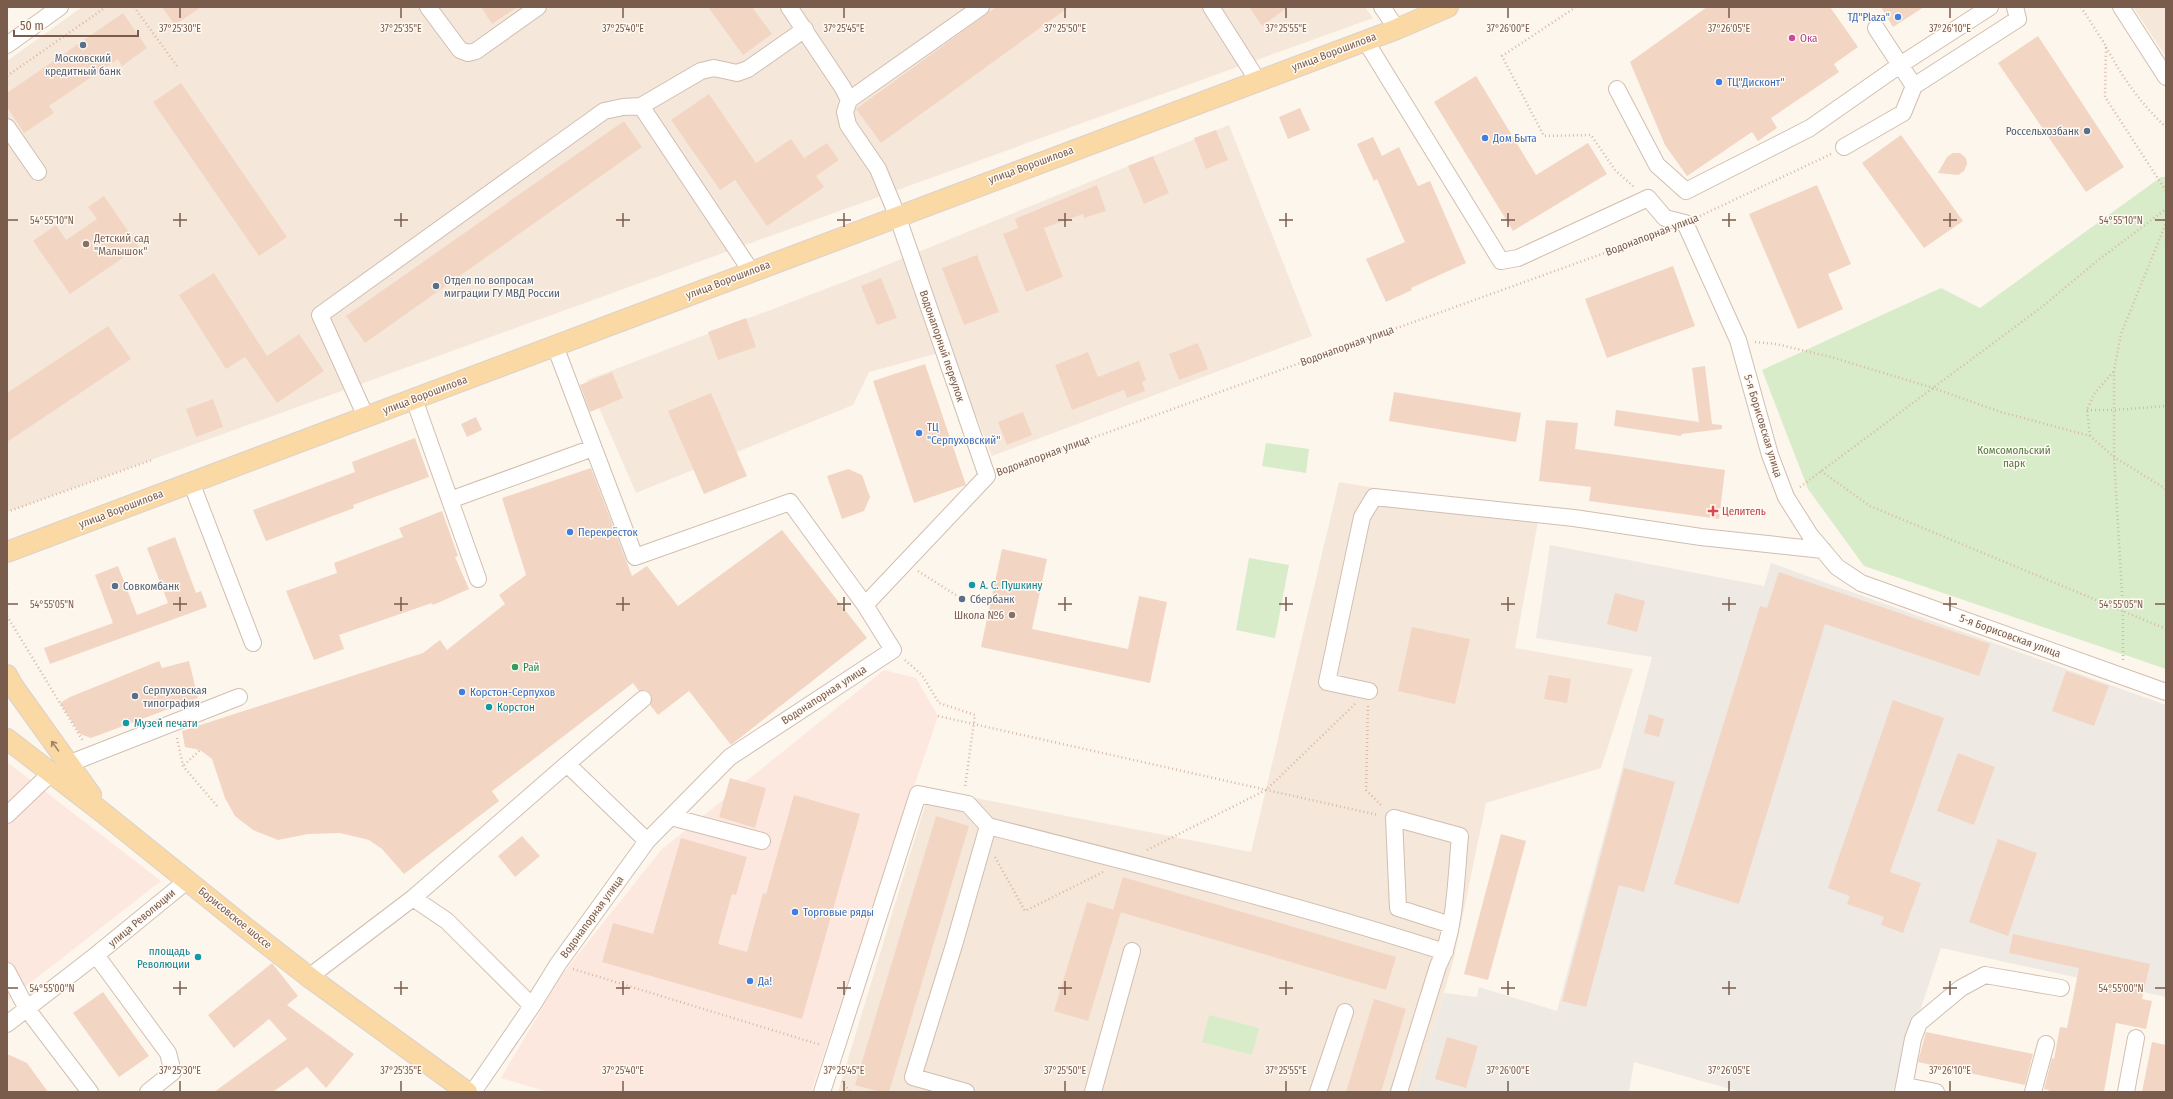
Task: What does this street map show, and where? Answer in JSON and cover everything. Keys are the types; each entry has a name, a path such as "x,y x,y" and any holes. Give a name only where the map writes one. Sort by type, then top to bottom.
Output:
{"main road":[{"name":"улица Ворошилова","path":"7,552 897,215 1397,29 1448,7"},
{"path":"7,705 11,700 10,680"},
{"name":"Борисовское шоссе","path":"10,680 60,768 102,812 309,977 467,1092"},
{"path":"7,740 60,768"}],"street":[{"path":"7,45 60,7"},
{"path":"428,7 460,50 468,53 476,51 538,7"},
{"path":"789,7 805,29 849,100 981,7"},
{"path":"1211,7 1258,81"},
{"path":"1382,7 1397,29"},
{"path":"1617,89 1657,165 1686,191 1810,128 1900,65 1990,7"},
{"path":"1844,148 1903,113 1914,86 2018,19 2015,7"},
{"path":"2121,7 2166,77"},
{"path":"1876,28 1914,86"},
{"path":"366,417 320,315 604,111 623,107 641,106 701,71 714,68 737,72 748,69 805,29"},
{"path":"1365,40 1501,261 1518,258 1648,198 1665,218 1685,223"},
{"name":"Водонапорный переулок","path":"849,100 845,112 848,125 878,169 897,215 987,476"},
{"path":"641,106 751,271"},
{"path":"7,127 38,172"},
{"name":"5-я Борисовская улица","path":"1685,223 1738,340 1770,455 1786,497 1810,535 1837,567 1861,583 2166,692"},
{"path":"554,346 636,557 790,502 865,605 893,650"},
{"path":"414,399 478,579"},
{"path":"450,500 593,448"},
{"name":"Водонапорная улица","path":"865,605 987,476"},
{"path":"191,482 253,643"},
{"path":"1369,691 1327,682 1362,517 1374,497 1574,518 1701,537 1823,550"},
{"name":"Водонапорная улица","path":"473,1092 532,1006 558,964 647,841 730,757 893,650"},
{"path":"7,814 60,768 239,697"},
{"path":"309,977 413,898 643,699"},
{"path":"567,764 647,841"},
{"path":"822,1092 918,794 968,804 988,826 1113,858 1391,935 1445,952"},
{"path":"671,817 762,841"},
{"path":"1398,1092 1438,966 1445,952 1451,925 1460,836 1394,818 1398,908 1451,925"},
{"path":"966,1092 913,1077 954,945 988,826"},
{"name":"улица Революции","path":"96,956 188,880"},
{"path":"413,898 447,921 532,1006"},
{"path":"1093,1092 1132,951"},
{"path":"7,1024 96,956 168,1053 173,1072 148,1092"},
{"path":"7,971 27,1009 90,1092"},
{"path":"1936,1092 1904,1089 1914,1039 1919,1023 1961,988 1985,975 2061,988"},
{"path":"1318,1092 1345,1012"},
{"path":"2126,1092 2136,1038"},
{"path":"2033,1092 2046,1044"}],"path":[{"path":"7,76 106,7"},
{"path":"134,7 177,66"},
{"path":"1576,7 1502,56 1544,136 1590,135 1615,170 1648,198"},
{"path":"2081,7 2106,46 2125,82 2153,115 2166,127"},
{"path":"2106,46 2105,97 2166,190"},
{"name":"Водонапорная улица","path":"987,476 1685,223 1844,148"},
{"path":"1786,497 2043,306 2097,261 2166,209"},
{"path":"2123,677 2123,611 2114,457 2114,370 2121,334 2166,223"},
{"path":"1738,340 1776,344 1831,357 1933,388 2001,412 2090,436 2114,457 2166,489"},
{"path":"2090,436 2087,410 2094,394 2114,370"},
{"path":"2087,410 2114,410 2166,406"},
{"path":"7,512 152,460"},
{"path":"1821,471 1870,506 2166,629"},
{"path":"905,563 962,599"},
{"path":"7,616 84,743 96,753"},
{"path":"893,650 922,675 939,703 975,715 963,803"},
{"path":"1266,790 1369,691"},
{"path":"1369,691 1366,790 1394,818"},
{"path":"938,716 1394,818"},
{"path":"170,740 177,738 183,766 218,807"},
{"path":"183,766 200,750"},
{"path":"558,964 835,1049"}],"shaded area":[{"path":"82,7 1365,7 1373,18 7,512 7,61"},
{"path":"2133,7 2166,7 2166,57"},
{"path":"1229,125 1312,336 992,456 950,350 869,372 853,405 636,493 587,380 867,273"},
{"path":"1339,482 1539,516 1515,648 1633,669 1601,768 1486,803 1454,958 1415,1092 838,1092 930,789 1251,852"},
{"path":"1550,545 1764,586 1771,563 2166,705 2166,997 1941,948 1893,1092 1741,1092 1634,1062 1629,1092 1415,1092 1444,993 1477,997 1479,987 1557,1011 1652,657 1536,638"},
{"path":"884,670 916,678 938,716 811,1092 548,1092 501,1078 561,976 661,850"},
{"path":"7,762 161,881 7,1001"}],"green space":[{"name":"Комсомольский парк","path":"2161,177 2166,177 2166,669 1864,566 1808,489 1762,370 1941,288 1980,308"},
{"path":"1266,443 1309,449 1306,473 1262,466"},
{"path":"1249,558 1289,565 1275,638 1236,630"},
{"path":"1209,1015 1259,1028 1252,1055 1202,1042"}],"building":[{"path":"162,7 201,7 175,25"},
{"path":"481,7 517,7 492,24"},
{"path":"708,7 752,7 772,34 743,55"},
{"path":"996,7 1069,7 881,143 856,109"},
{"path":"1249,7 1288,7 1262,26"},
{"name":"ТЦ\"Дисконт\"","path":"1707,7 1830,7 1858,47 1834,64 1839,72 1771,118 1777,128 1758,141 1752,132 1687,176 1665,145 1630,62"},
{"name":"ТД\"Plaza\"","path":"1881,7 1924,7 1893,27"},
{"path":"123,13 147,48 122,66 118,59 49,106 54,113 24,133 7,107 7,93"},
{"path":"2038,36 2124,167 2086,192 1998,63"},
{"name":"Дом Быта","path":"1476,76 1536,175 1588,143 1607,174 1513,231 1434,102"},
{"path":"181,83 287,237 259,256 153,102"},
{"path":"709,94 756,163 791,139 804,158 827,143 839,160 816,176 824,187 767,226 735,180 720,190 671,120"},
{"path":"1300,108 1310,130 1288,139 1279,117"},
{"path":"624,121 642,147 365,343 346,316"},
{"path":"1216,130 1228,160 1206,169 1194,138"},
{"path":"1901,135 1963,221 1924,248 1862,163"},
{"path":"1373,137 1382,156 1399,147 1418,186 1430,181 1466,263 1411,288 1412,290 1386,302 1366,259 1405,242 1377,179 1374,181 1357,144"},
{"path":"1953,153 1960,153 1966,158 1967,164 1964,171 1958,175 1938,173 1947,157"},
{"path":"1153,156 1169,193 1144,204 1128,166"},
{"path":"1097,185 1106,211 1084,218 1083,214 1044,228 1063,277 1026,292 1003,234 1018,228 1015,219"},
{"path":"1817,185 1851,264 1828,274 1843,309 1798,329 1749,214"},
{"name":"Детский сад \"Малышок\"","path":"104,196 139,247 70,294 33,241 56,225 66,240 97,219 88,207"},
{"path":"977,255 999,312 964,325 942,268"},
{"path":"1673,266 1695,326 1607,358 1585,299"},
{"path":"214,273 267,356 299,334 324,371 277,403 245,357 226,369 179,295"},
{"path":"881,278 897,318 877,325 861,286"},
{"path":"746,318 756,347 718,360 708,332"},
{"path":"108,326 131,359 7,442 7,393"},
{"path":"1198,343 1208,369 1179,380 1169,354"},
{"path":"1088,352 1098,377 1139,361 1146,380 1142,382 1145,391 1127,398 1124,390 1072,410 1055,365"},
{"name":"ТЦ \"Серпуховский\"","path":"925,364 966,485 914,503 873,381"},
{"path":"1705,366 1712,424 1722,425 1722,429 1682,434 1681,436 1614,426 1616,410 1699,422 1692,368"},
{"path":"612,372 623,398 590,412 580,385"},
{"path":"1394,392 1521,413 1516,442 1389,421"},
{"path":"711,393 747,476 704,494 668,411"},
{"path":"213,399 223,427 196,437 186,409"},
{"path":"1023,412 1032,435 1007,445 998,422"},
{"path":"476,417 482,430 467,437 461,424"},
{"path":"1546,420 1578,423 1575,449 1725,470 1719,519 1589,501 1591,487 1539,481"},
{"path":"415,438 429,477 353,505 354,508 266,541 253,510 355,472 352,462"},
{"name":"Корстон-Серпухов","path":"591,468 632,576 647,566 678,606 782,530 867,638 731,745 689,691 658,715 650,705 652,698 650,693 646,690 639,691 633,683 492,791 499,801 404,874 382,849 369,840 340,833 308,834 278,840 253,830 235,816 225,798 212,759 200,750 185,747 182,731 423,653 440,640 447,650 505,604 499,595 526,575 502,498"},
{"path":"848,469 862,475 870,497 864,511 842,519 827,476"},
{"path":"442,511 458,556 455,557 469,589 433,605 432,603 339,635 344,649 314,660 286,591 337,573 334,563 403,537 399,528"},
{"path":"175,537 196,593 201,591 207,607 50,664 44,648 113,623 95,575 118,566 137,615 168,603 147,548"},
{"name":"Школа №6","path":"1002,549 1047,559 1032,629 1128,649 1139,596 1167,602 1150,683 981,647"},
{"path":"1779,572 1990,644 1979,676 1825,624 1739,904 1674,884 1760,606 1767,608"},
{"path":"1615,593 1645,601 1637,632 1607,624"},
{"path":"1412,627 1470,639 1455,704 1398,691"},
{"path":"159,661 162,668 189,661 198,698 91,738 80,734 60,703 70,697"},
{"path":"2066,671 2109,686 2094,726 2052,711"},
{"path":"1549,675 1571,679 1567,703 1544,699"},
{"path":"1893,700 1944,718 1890,872 1921,883 1903,933 1881,925 1884,917 1847,904 1850,896 1828,888"},
{"path":"1649,714 1664,719 1659,737 1644,733"},
{"path":"1958,753 1995,767 1974,825 1937,811"},
{"path":"1624,768 1675,782 1644,892 1619,885 1586,1007 1562,1001"},
{"path":"730,778 766,788 755,828 719,817"},
{"name":"Торговые ряды","path":"794,795 860,814 802,1019 602,962 613,923 653,934 681,838 747,857 736,895 732,894 718,944 747,952 763,893 766,894"},
{"path":"936,816 969,826 889,1092 880,1092 855,1085"},
{"path":"1501,834 1526,841 1488,980 1464,974"},
{"path":"522,836 540,856 515,877 498,856"},
{"path":"1998,839 2037,853 2008,936 1969,922"},
{"path":"1123,877 1396,957 1386,990 1113,910"},
{"path":"1087,902 1121,912 1088,1021 1054,1011"},
{"path":"2013,934 2150,964 2142,999 2152,1001 2146,1029 2116,1023 2104,1092 2048,1092 2049,1090 2044,1089 2052,1058 2054,1059 2060,1027 2067,1028 2079,968 2009,953"},
{"path":"272,963 298,996 287,1005 354,1054 326,1088 307,1067 273,1092 214,1092 287,1039 269,1019 234,1048 208,1015"},
{"path":"103,992 149,1056 119,1077 73,1013"},
{"path":"1374,999 1406,1009 1381,1092 1346,1092"},
{"path":"1926,1032 2033,1054 2025,1085 1918,1062"},
{"path":"1447,1037 1478,1046 1466,1088 1435,1079"},
{"path":"2152,1042 2166,1045 2166,1092 2142,1092"},
{"path":"7,1054 27,1063 48,1092 7,1092"}],"place":[{"name":"ТД\"Plaza\"","path":"1898,17"},
{"name":"Ока","path":"1792,38"},
{"name":"Московский кредитный банк","path":"83,45"},
{"name":"ТЦ\"Дисконт\"","path":"1719,82"},
{"name":"Россельхозбанк","path":"2087,131"},
{"name":"Дом Быта","path":"1485,138"},
{"name":"Детский сад \"Малышок\"","path":"86,244"},
{"name":"Отдел по вопросам миграции ГУ МВД России","path":"436,286"},
{"name":"ТЦ \"Серпуховский\"","path":"919,433"},
{"name":"Целитель","path":"1713,511"},
{"name":"Перекрёсток","path":"570,532"},
{"name":"А. С. Пушкину","path":"972,585"},
{"name":"Совкомбанк","path":"115,586"},
{"name":"Сбербанк","path":"962,599"},
{"name":"Школа №6","path":"1012,615"},
{"name":"Рай","path":"515,667"},
{"name":"Корстон-Серпухов","path":"462,692"},
{"name":"Серпуховская типография","path":"135,696"},
{"name":"Корстон","path":"489,707"},
{"name":"Музей печати","path":"126,723"},
{"name":"Торговые ряды","path":"795,912"},
{"name":"площадь Революции","path":"198,957"},
{"name":"Да!","path":"750,981"}]}
